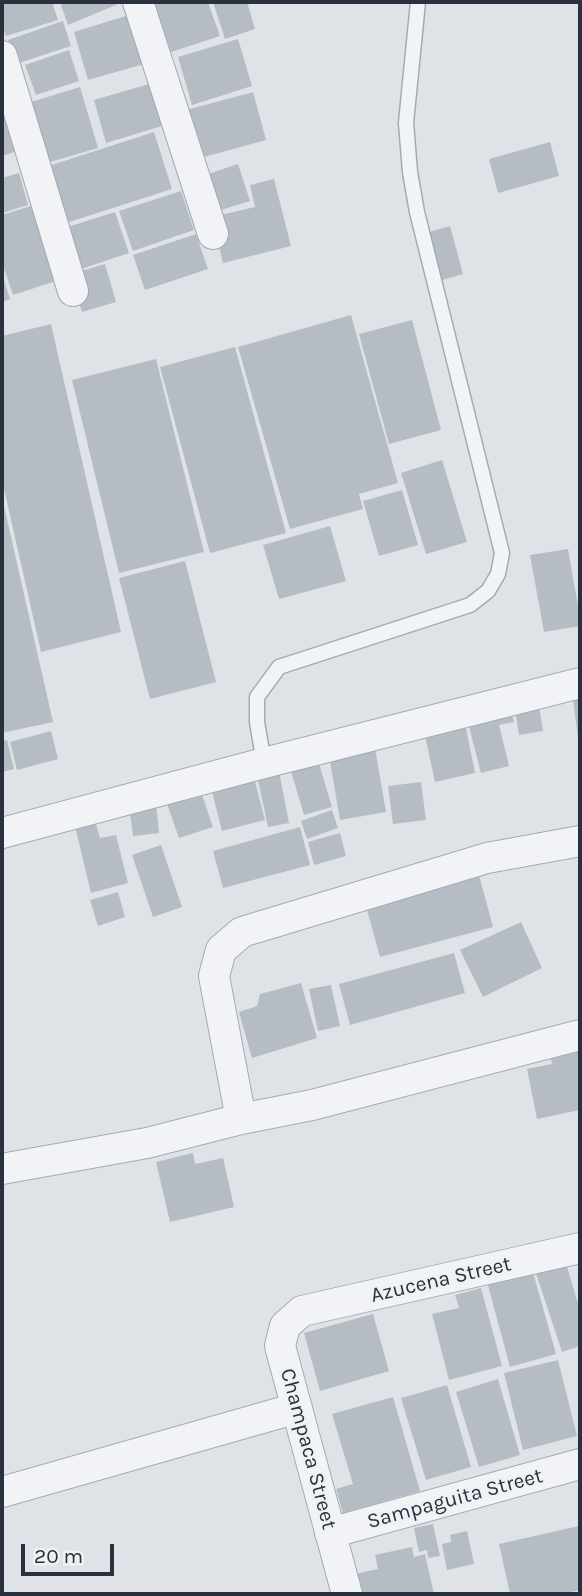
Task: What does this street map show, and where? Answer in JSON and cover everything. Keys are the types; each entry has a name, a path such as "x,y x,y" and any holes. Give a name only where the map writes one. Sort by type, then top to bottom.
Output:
{"street":[{"path":"138,2 213,234"},
{"path":"2,57 73,291"},
{"path":"2,833 264,762 580,683"},
{"path":"241,1119 214,976 221,950 242,932 487,858 580,841"},
{"path":"2,1169 147,1143 241,1119 312,1105 580,1035"},
{"name":"Azucena Street","path":"302,1311 580,1248"},
{"name":"Champaca Street","path":"302,1311 285,1326 280,1346 347,1594"},
{"path":"2,1492 297,1408"},
{"name":"Sampaguita Street","path":"330,1533 580,1464"}],"lane":[{"path":"264,762 257,722 257,697 279,667 470,605 488,591 498,574 502,553 416,212 410,172 406,123 418,2"}],"building":[{"path":"2,2 52,2 58,20 6,36 2,24"},
{"path":"60,2 123,2 68,25"},
{"path":"154,2 208,2 220,36 171,52"},
{"path":"213,2 247,2 255,29 225,39"},
{"path":"129,15 144,64 88,80 74,32"},
{"path":"63,21 71,46 16,64 8,40"},
{"path":"238,39 252,86 192,105 178,57"},
{"path":"69,50 79,81 36,95 25,65"},
{"path":"149,84 162,126 106,143 94,100"},
{"path":"80,87 98,148 40,165 31,102"},
{"path":"253,92 266,140 193,160 179,112"},
{"path":"6,111 17,151 2,156 2,112"},
{"path":"154,132 172,189 57,226 39,169"},
{"path":"550,142 559,176 498,193 489,159"},
{"path":"238,164 250,201 211,213 199,177"},
{"path":"19,173 28,205 2,213 2,178"},
{"path":"274,179 291,246 223,263 212,217 255,207 250,185"},
{"path":"181,191 194,230 133,251 119,211"},
{"path":"34,205 59,280 13,295 2,262 2,215"},
{"path":"115,212 129,253 72,272 58,230"},
{"path":"450,226 463,274 442,280 429,232"},
{"path":"196,234 208,269 145,290 133,255"},
{"path":"105,264 116,302 82,312 71,274"},
{"path":"2,274 10,299 2,302"},
{"path":"351,315 398,483 359,494 363,509 290,529 238,347"},
{"path":"412,320 441,430 389,444 359,334"},
{"path":"51,324 121,632 41,652 2,480 2,336"},
{"path":"235,347 286,533 210,553 160,367"},
{"path":"156,359 204,552 119,573 72,380"},
{"path":"442,460 467,542 426,554 401,473"},
{"path":"402,490 418,545 379,556 363,501"},
{"path":"2,497 53,722 2,733"},
{"path":"330,526 346,581 279,599 263,545"},
{"path":"568,549 580,626 544,632 530,555"},
{"path":"185,561 216,682 150,699 119,578"},
{"path":"580,690 580,746 579,746 572,691"},
{"path":"538,699 543,731 519,735 514,704"},
{"path":"509,704 514,722 499,725 509,766 481,773 466,715"},
{"path":"464,718 475,773 435,782 423,726"},
{"path":"51,731 58,759 17,770 10,742"},
{"path":"7,740 14,769 2,772 2,741"},
{"path":"374,742 386,812 340,820 328,750"},
{"path":"318,760 332,807 304,815 290,768"},
{"path":"278,766 289,823 268,827 256,770"},
{"path":"254,778 265,820 222,831 211,788"},
{"path":"421,782 426,820 393,824 388,786"},
{"path":"200,789 213,827 179,838 166,801"},
{"path":"156,803 159,833 133,836 129,806"},
{"path":"332,810 338,828 307,839 301,821"},
{"path":"95,821 100,838 116,835 128,883 91,893 75,826"},
{"path":"300,827 310,865 223,888 213,851"},
{"path":"340,833 346,856 314,865 308,842"},
{"path":"161,845 182,907 153,917 132,855"},
{"path":"479,875 493,927 380,957 366,906"},
{"path":"118,892 125,917 98,926 90,900"},
{"path":"521,922 542,968 483,997 460,950"},
{"path":"454,953 465,993 350,1025 339,984"},
{"path":"301,983 317,1038 252,1058 239,1012 257,1006 260,994"},
{"path":"331,985 340,1026 318,1031 309,989"},
{"path":"580,1044 580,1110 537,1119 527,1069 552,1064 549,1050"},
{"path":"193,1153 195,1164 223,1158 234,1207 170,1222 156,1162"},
{"path":"564,1257 580,1310 580,1346 562,1352 534,1267"},
{"path":"531,1265 556,1354 510,1367 486,1278"},
{"path":"481,1288 502,1366 449,1380 432,1314 459,1308 455,1295"},
{"path":"373,1314 389,1371 320,1391 304,1333"},
{"path":"558,1360 577,1436 523,1450 504,1373"},
{"path":"498,1379 520,1455 479,1467 456,1392"},
{"path":"447,1385 471,1467 426,1480 401,1398"},
{"path":"393,1397 420,1491 343,1513 336,1489 353,1484 332,1414"},
{"path":"433,1524 440,1556 428,1558 427,1550 419,1552 414,1528"},
{"path":"579,1526 580,1590 563,1594 510,1594 499,1544"},
{"path":"467,1531 474,1564 447,1570 442,1544 451,1542 450,1535"},
{"path":"412,1547 414,1557 425,1554 434,1594 360,1594 355,1574 378,1569 375,1555"}]}
